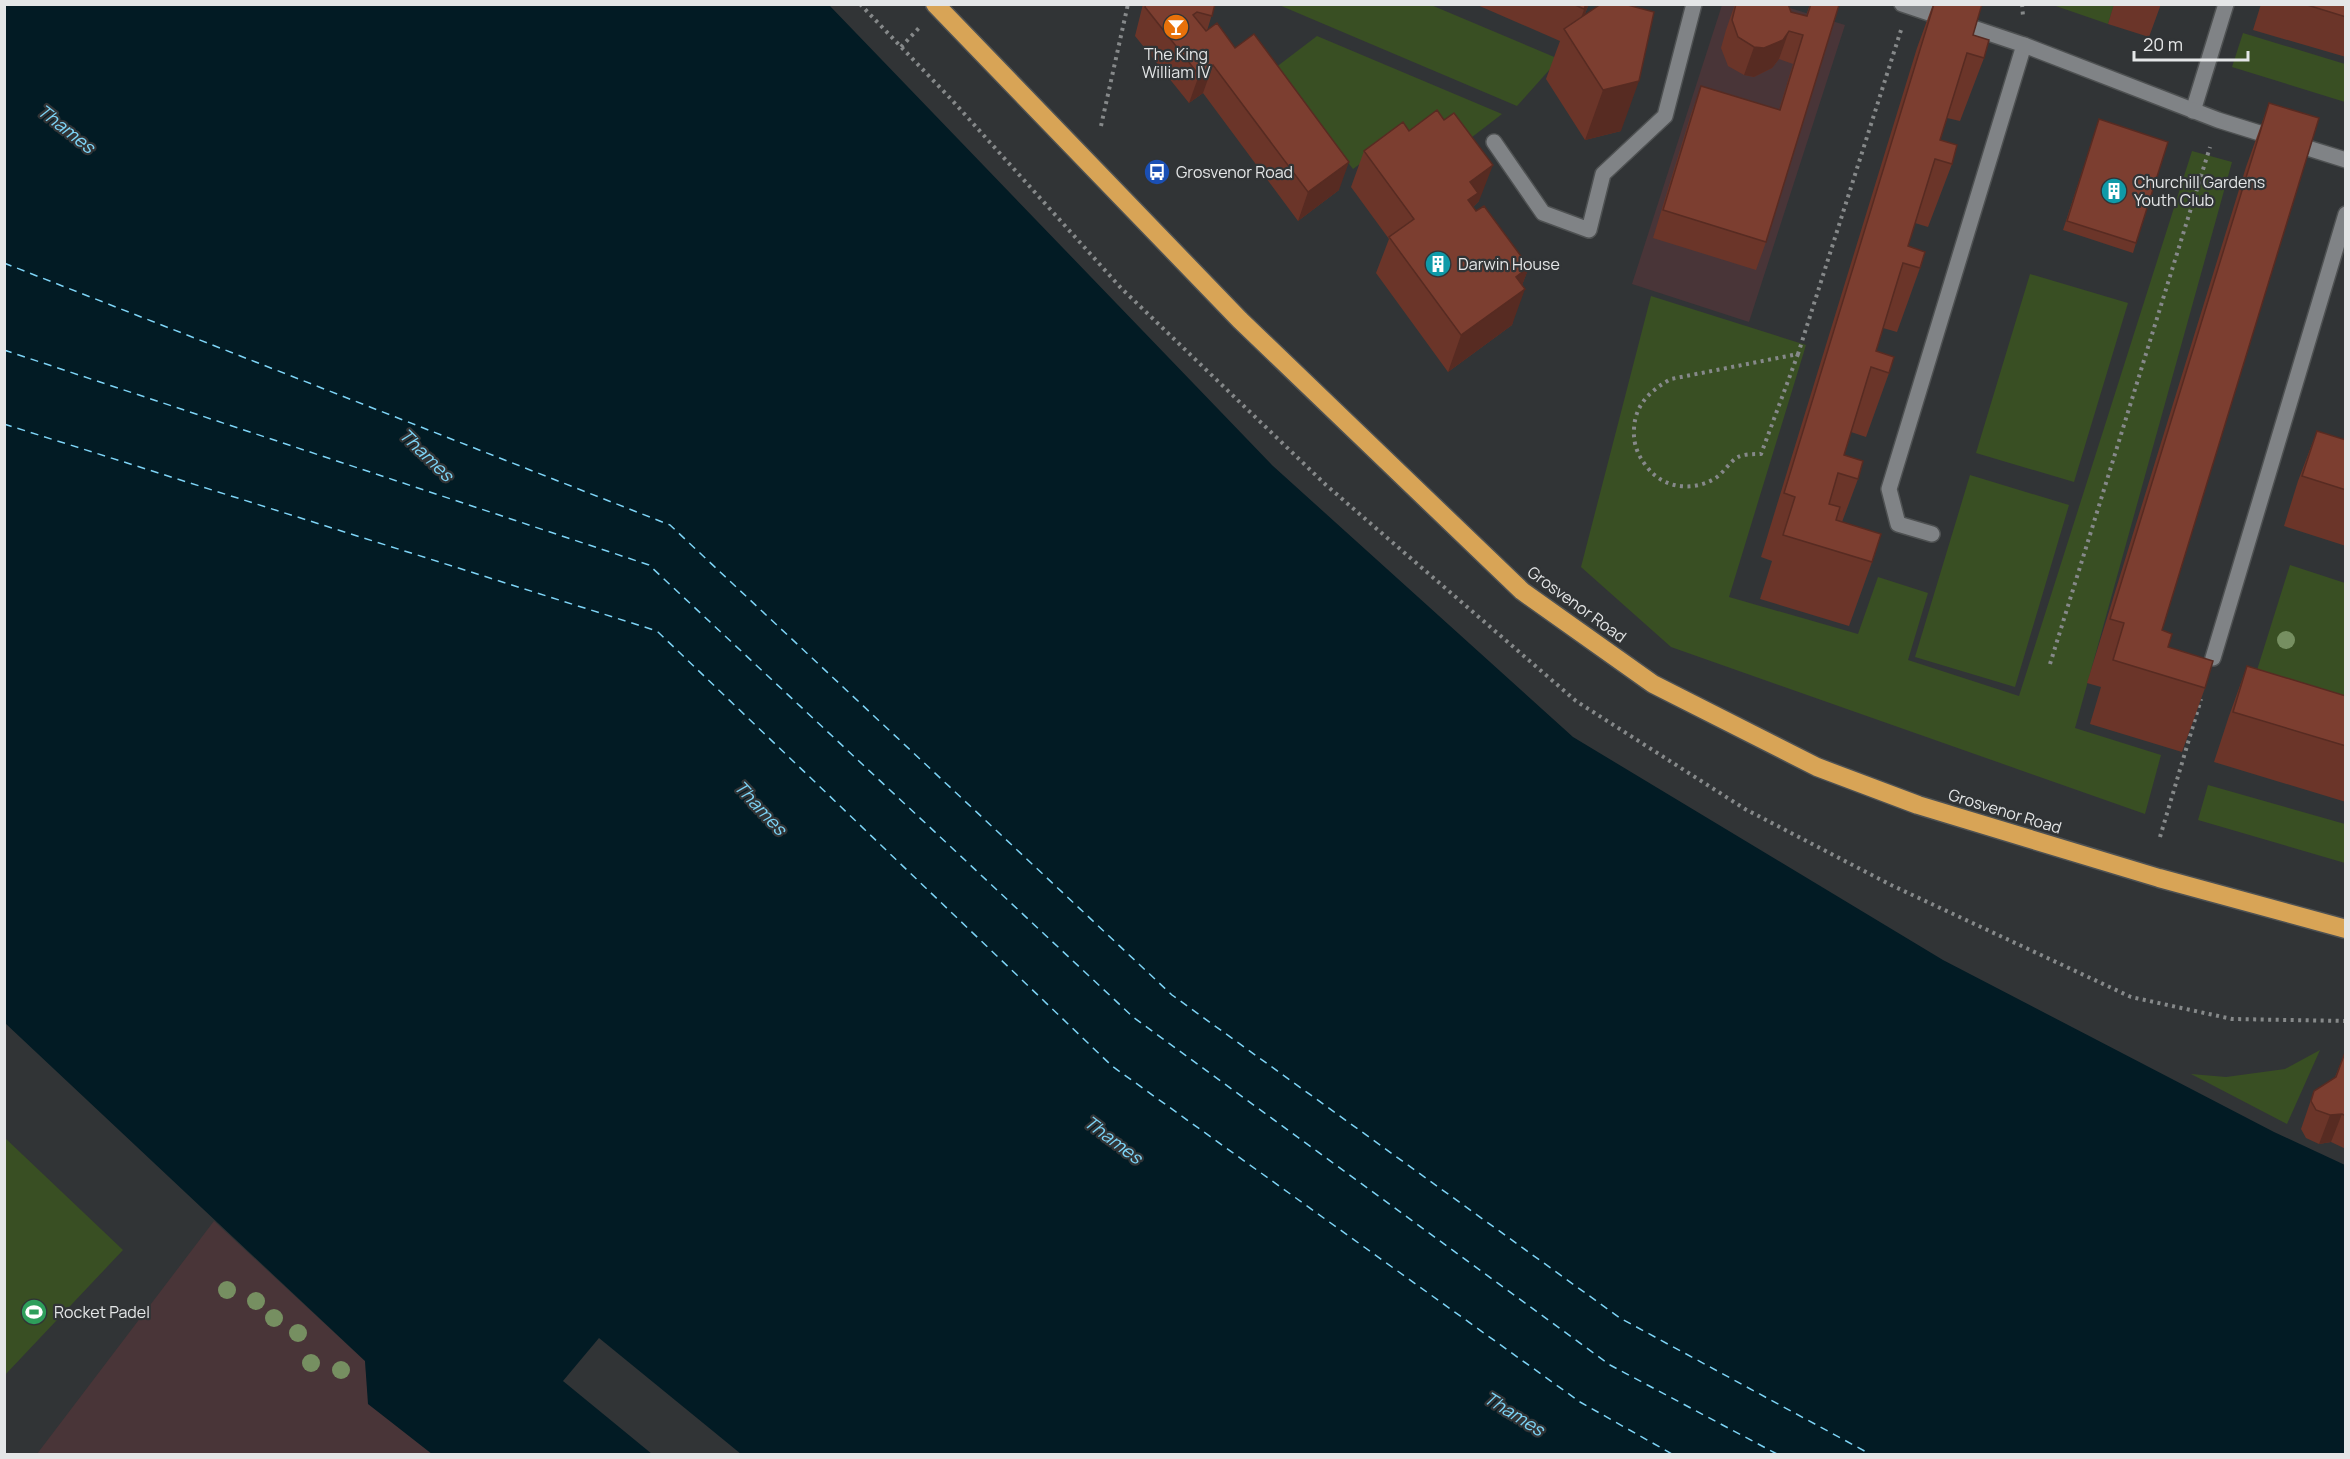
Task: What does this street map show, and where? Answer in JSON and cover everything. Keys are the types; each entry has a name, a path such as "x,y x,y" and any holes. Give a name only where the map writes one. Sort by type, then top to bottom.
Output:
{"highway":[{"name":"Grosvenor Road","path":"935,4 1240,320 1522,591 1653,684 1816,767 1918,805 2159,878 2346,929"}],"street":[{"path":"1494,142 1542,213 1589,230 1603,174 1665,116 1694,4"},
{"path":"2193,111 2226,4"},
{"path":"1905,5 2024,45 2218,120 2346,160"},
{"path":"1932,534 1898,524 1889,489 2024,45"},
{"path":"2213,658 2346,214"}],"path":[{"path":"1101,126 1128,4"},
{"path":"1798,354 1671,379 1652,390 1638,411 1634,428 1634,441 1639,457 1653,475 1673,486 1694,486 1713,480 1738,456 1761,454 1798,354 1905,5"},
{"path":"2050,664 2218,120"},
{"path":"2160,837 2213,658"}],"shaded area":[{"path":"1722,5 1780,5 1845,25 1749,322 1632,284"},
{"path":"214,1221 365,1361 369,1404 432,1454 37,1454"}],"green space":[{"path":"1279,5 1431,5 1559,59 1517,106"},
{"path":"2053,5 2114,5 2108,24"},
{"path":"2243,33 2345,64 2345,102 2232,67"},
{"path":"1317,36 1502,114 1450,154 1388,143 1353,169 1275,68"},
{"path":"2192,151 2232,162 2075,728 2161,755 2145,814 1671,647 1581,567 1651,296 1806,345 1729,597 1858,634 1878,577 1928,593 1908,660 2019,696"},
{"path":"2030,274 2128,303 2074,482 1976,453"},
{"path":"1970,475 2069,505 2015,687 1915,657"},
{"path":"2290,565 2345,583 2345,733 2247,702"},
{"path":"2208,785 2345,824 2345,863 2198,820"},
{"path":"2320,1050 2287,1124 2191,1074 2226,1077 2285,1069"},
{"name":"Rocket Padel","path":"4,1137 123,1250 5,1375 4,1375"}],"water":[{"name":"Thames","path":"4,5 829,5 1273,466 1573,737 1943,960 2274,1132 2345,1165 2345,1454 432,1454 368,1404 365,1361 5,1023"}],"pier":[{"path":"599,1338 741,1454 652,1454 563,1381"}],"building":[{"path":"1146,4 1215,4 1212,16 1197,12 1193,15 1206,31 1217,23 1235,48 1254,34 1349,162 1308,192 1213,65 1199,75 1145,7"},
{"path":"1573,4 1586,4 1584,9"},
{"path":"1601,4 1624,4 1654,12 1639,81 1603,90 1564,29"},
{"path":"1736,4 1788,4 1791,12 1807,16 1811,4 1839,5 1766,242 1663,210 1701,86 1780,110 1803,35 1789,31 1783,40 1764,48 1754,47 1738,37 1732,20"},
{"path":"1934,4 1982,4 1973,35 1989,40 1984,58 1967,53 1940,140 1957,145 1952,164 1935,159 1908,246 1925,252 1920,268 1903,263 1876,351 1894,357 1889,373 1871,367 1844,455 1863,461 1858,479 1838,473 1829,504 1840,507 1836,520 1881,534 1872,562 1783,535 1795,497 1784,493"},
{"path":"2304,4 2346,4 2346,17"},
{"path":"2269,103 2319,118 2162,630 2172,634 2168,647 2213,661 2205,688 2113,660 2124,623 2110,619"},
{"name":"Darwin House","path":"1437,110 1444,120 1454,113 1493,165 1470,182 1478,193 1468,200 1476,211 1484,206 1529,267 1516,277 1525,289 1461,335 1389,237 1414,219 1364,151 1403,122 1409,131"},
{"name":"Churchill Gardens Youth Club","path":"2099,119 2168,142 2136,243 2067,221"},
{"path":"2317,431 2346,440 2346,490 2302,476"},
{"path":"2247,666 2346,696 2346,746 2233,712"},
{"path":"2346,1050 2346,1116 2330,1115 2316,1110 2311,1101 2314,1091 2336,1077"}],"ferry route":[{"path":"4,263 670,525 1172,995 1620,1318 1870,1454"},
{"path":"4,350 649,565 1133,1017 1610,1365 1777,1454"},
{"path":"4,424 657,631 1112,1066 1580,1402 1672,1454"}],"place":[{"name":"The King William IV","path":"1176,27"},
{"name":"Grosvenor Road","path":"1157,172"},
{"name":"Churchill Gardens Youth Club","path":"2114,191"},
{"name":"Darwin House","path":"1438,264"},
{"name":"Rocket Padel","path":"34,1312"}]}
